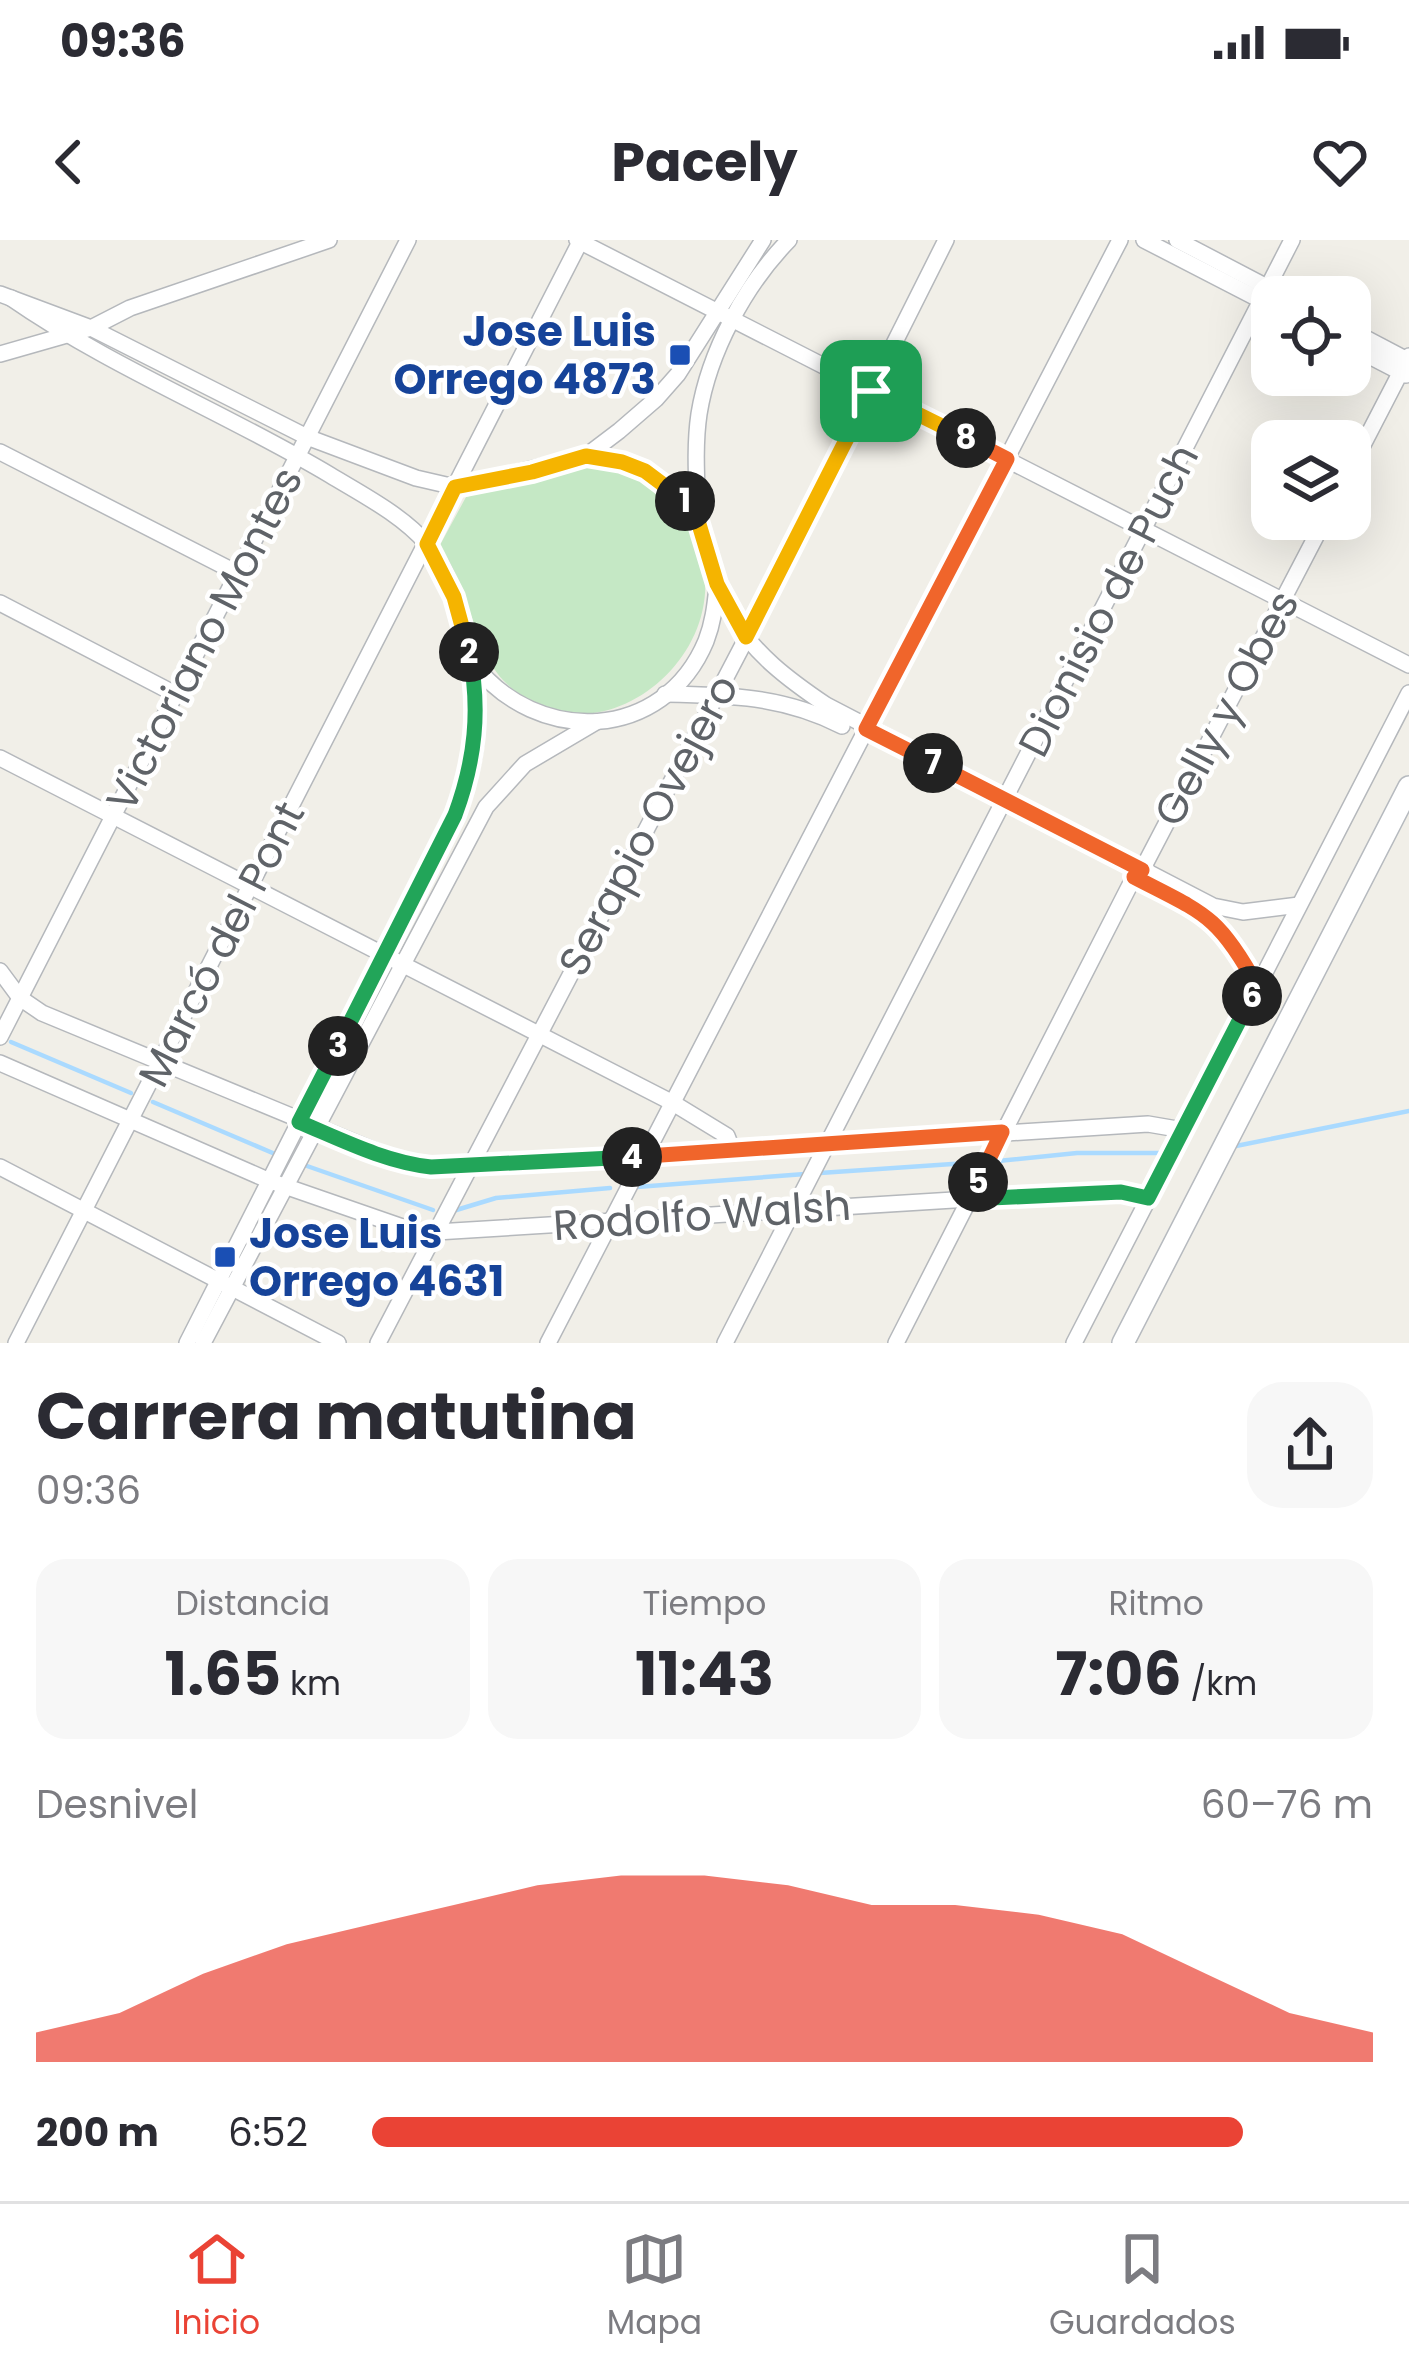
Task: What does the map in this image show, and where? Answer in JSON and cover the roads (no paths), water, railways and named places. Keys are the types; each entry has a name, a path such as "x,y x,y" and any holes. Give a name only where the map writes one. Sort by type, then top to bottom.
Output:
{"main road":[{"path":"1124,1343 1409,787"}],"street":[{"path":"1,356 91,328 130,308 329,240"},
{"name":"Victoriano Montes","path":"0,1037 408,240"},
{"path":"763,240 725,316 699,414 698,521 717,584 746,637 793,682 864,733"},
{"path":"5,296 91,328 308,437 416,478 455,487 586,456 656,399 789,240"},
{"name":"Serapio Ovejero","path":"378,1343 746,637 946,240"},
{"path":"548,1343 1120,240"},
{"path":"1144,240 1251,290"},
{"path":"1177,240 1251,288"},
{"name":"Dionisio de Puch","path":"1276,276 1292,240"},
{"path":"427,544 579,241 1409,664"},
{"path":"5,296 63,334 297,455 371,500 427,544 454,597 471,661 476,729 466,786 299,1122 278,1184"},
{"name":"Dionisio de Puch","path":"724,1343 1251,328"},
{"path":"1371,343 1407,365"},
{"path":"1371,353 1407,365"},
{"path":"1371,431 1407,365"},
{"path":"0,452 238,574"},
{"path":"586,456 645,471 676,493 698,521"},
{"name":"Gelly y Obes","path":"896,1343 1313,540"},
{"name":"Marcó del Pont","path":"16,1343 427,544"},
{"path":"471,661 505,697 556,721 596,722 625,715 665,694 705,645 717,584"},
{"path":"0,603 177,695"},
{"path":"1074,1343 1409,693"},
{"path":"665,694 716,694 810,709 1138,873 1227,910 1298,905"},
{"path":"187,1343 226,1284 278,1184 316,1129 475,825 524,764 596,722"},
{"path":"0,758 673,1103 727,1136 733,1149"},
{"path":"1138,873 1208,916 1232,941 1257,986"},
{"name":"Rodolfo Walsh","path":"0,971 20,998 42,1012 407,1164 470,1168 1148,1124 1183,1130"},
{"name":"Rodolfo Walsh","path":"0,1063 278,1184 407,1230 435,1233 1121,1192 1148,1198"},
{"path":"0,1167 338,1343"},
{"path":"203,1343 226,1284"}],"waterway":[{"path":"11,1042 131,1093"},
{"path":"153,1102 275,1154"},
{"path":"1236,1146 1409,1111"},
{"path":"998,1161 1077,1153 1161,1153"},
{"path":"820,1173 982,1162"},
{"path":"307,1166 433,1210"},
{"path":"637,1187 805,1174"},
{"path":"453,1211 496,1198 610,1188"}],"place":[{"name":"Jose Luis Orrego 4873","path":"680,355"},
{"name":"Jose Luis Orrego 4631","path":"225,1257"}]}
